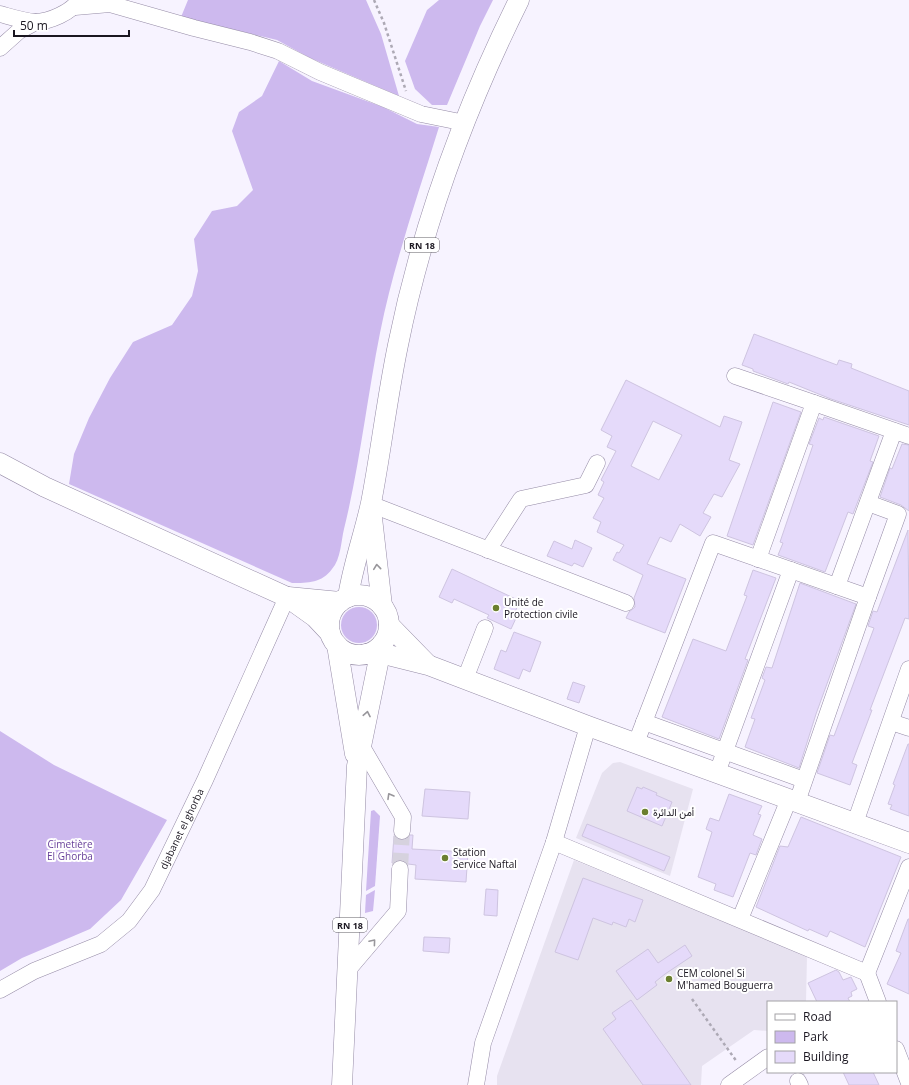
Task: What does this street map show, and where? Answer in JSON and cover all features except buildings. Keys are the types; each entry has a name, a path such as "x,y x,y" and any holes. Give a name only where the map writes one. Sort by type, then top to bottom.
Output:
{"main road":[{"name":"RN 18","path":"344,600 370,504 398,344 422,245 465,123 500,38 519,0"},
{"path":"0,463 45,487 287,597 315,617 334,639 350,654 376,655 388,661 403,658 428,665 588,726 909,843"},
{"name":"RN 18","path":"370,504 382,606"},
{"path":"287,597 344,600 357,596 366,596 382,606 387,615 389,625 387,635 376,655"},
{"path":"334,639 331,616 344,600"},
{"path":"389,625 428,665"},
{"name":"RN 18","path":"334,639 357,766"},
{"name":"RN 18","path":"342,1085 357,766 376,655"}],"street":[{"path":"0,48 19,31 36,22 54,17 77,3 110,4 278,51 320,72 421,114 465,123"},
{"path":"0,14 36,22"},
{"path":"735,376 902,433 868,503 837,586"},
{"path":"758,559 814,403"},
{"path":"488,550 521,499 586,486 597,463"},
{"path":"740,919 793,801 804,780 898,514 868,503"},
{"path":"370,504 626,603"},
{"path":"636,743 713,543 868,597"},
{"path":"717,773 791,570"},
{"name":"djabanet el ghorba","path":"0,990 34,971 101,944 129,921 152,890 205,780 287,597"},
{"path":"465,679 485,628"},
{"path":"855,823 909,669"},
{"path":"644,722 804,780"},
{"path":"891,722 909,728"},
{"path":"476,1085 482,1043 554,842 588,726"},
{"path":"361,745 403,817 402,832"},
{"path":"554,842 867,973"},
{"path":"878,1001 867,973 909,867"},
{"path":"348,971 398,911 400,869"},
{"path":"897,1052 909,1083"},
{"path":"729,1085 767,1058"}],"path":[{"path":"374,0 384,23 409,101 421,114"},
{"path":"692,999 745,1073"}],"shaded area":[{"path":"620,762 693,789 670,876 576,838 602,773 613,763"},
{"name":"CEM colonel Si M'hamed Bouguerra","path":"574,860 807,956 806,1001 767,1001 767,1031 754,1030 702,1066 701,1085 497,1085 497,1076"}],"green space":[{"path":"188,0 366,0 381,34 399,96 310,58 277,40 181,17"},
{"path":"439,0 493,0 480,26 447,105 432,105 415,89 405,61 427,10"},
{"path":"279,61 312,81 383,107 417,124 439,127 392,281 375,357 355,480 339,555 335,565 328,574 319,580 304,583 292,583 69,484 74,454 89,418 110,378 133,342 172,325 192,296 198,271 194,239 212,211 237,206 253,190 232,131 239,112 262,96"},
{"path":"363,607 372,612 376,618 376,632 372,638 363,643 355,643 346,638 342,632 341,621 346,612 352,608"},
{"name":"Cimetière El Ghorba","path":"0,731 54,765 167,820 121,900 90,929 22,958 0,971"},
{"path":"374,810 380,816 375,886 366,891 371,811"},
{"path":"375,890 373,911 365,913 366,895"}],"tunnel":[{"path":"400,869 402,831"}],"place":[{"name":"Unité de Protection civile","path":"496,608"},
{"name":"أمن الدائرة","path":"645,812"},
{"name":"Station Service Naftal","path":"445,858"},
{"name":"CEM colonel Si M'hamed Bouguerra","path":"669,979"}]}
